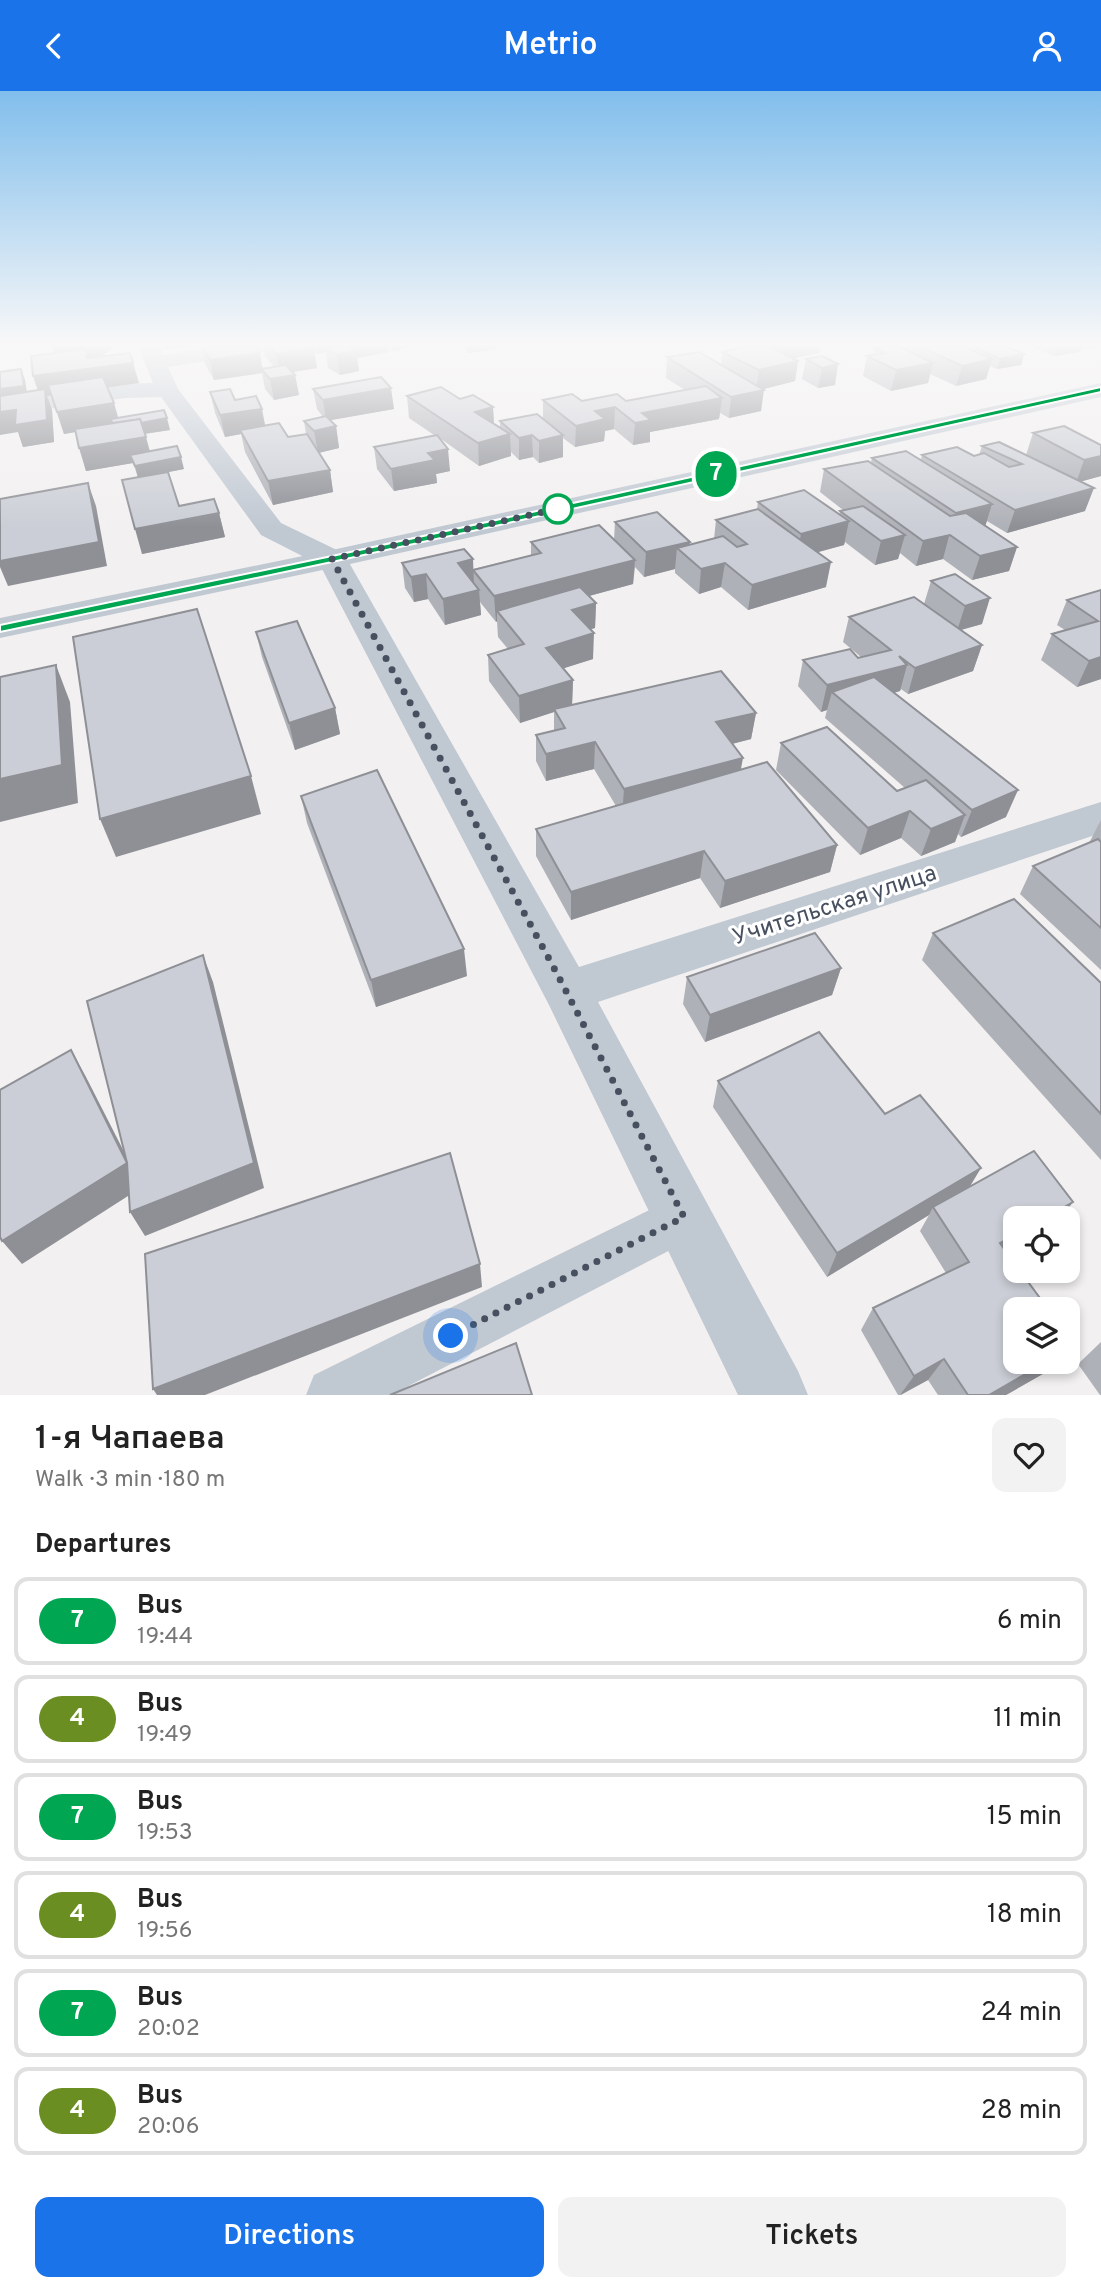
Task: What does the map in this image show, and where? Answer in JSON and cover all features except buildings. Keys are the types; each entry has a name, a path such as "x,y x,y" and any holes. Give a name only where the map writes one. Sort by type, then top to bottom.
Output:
{"street":[{"path":"0,409 22,406"},
{"path":"179,406 271,529 332,559 567,992 774,1395"},
{"path":"0,628 332,559 1029,406"},
{"name":"Учительская улица","path":"567,992 1101,817"}],"lane":[{"path":"334,1395 684,1217"}],"bus line":[{"name":"7","path":"0,628 332,559 1029,406"}],"route":[{"path":"451,1336 684,1217 554,968 332,559 571,506 558,509"}]}
